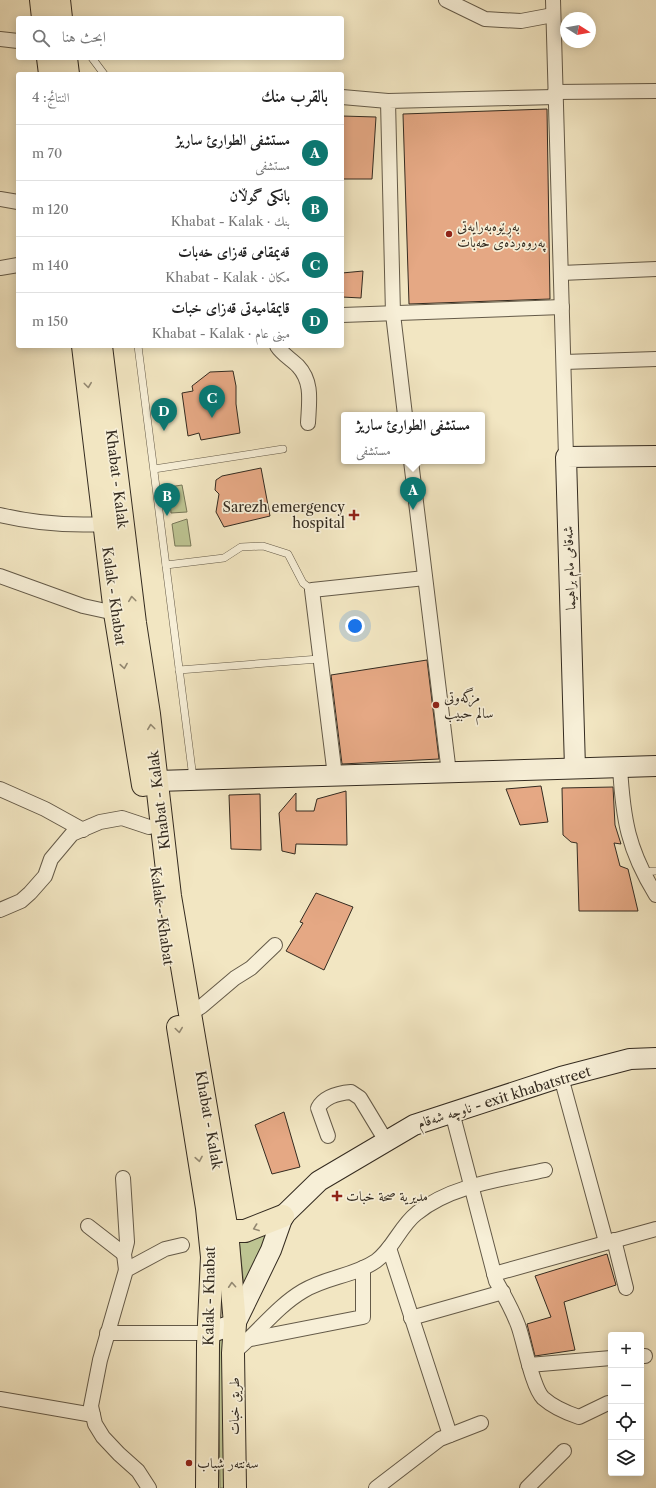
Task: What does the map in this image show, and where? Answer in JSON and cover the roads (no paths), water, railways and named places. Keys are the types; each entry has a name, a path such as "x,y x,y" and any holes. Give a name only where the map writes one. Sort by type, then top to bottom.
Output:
{"main road":[{"path":"48,60 50,72"},
{"path":"66,60 68,72"},
{"name":"Kalak - Khabat","path":"83,348 115,613 210,1232 212,1281 209,1333 206,1488"},
{"name":"Khabat - Kalak","path":"101,348 157,781 170,896 227,1231 235,1324"},
{"path":"227,1231 245,1232 283,1216"},
{"name":"طريق خبات","path":"235,1324 233,1353 235,1488"}],"street":[{"path":"446,0 485,19 521,21 553,15"},
{"path":"553,0 566,458 656,456"},
{"path":"0,39 16,41"},
{"path":"344,97 388,100 555,95 656,90"},
{"path":"388,100 393,314 405,412"},
{"path":"0,199 16,202"},
{"path":"0,268 16,265"},
{"path":"561,273 656,269"},
{"path":"344,315 562,307"},
{"path":"278,348 298,366 306,377 310,389 308,423"},
{"path":"564,362 656,359"},
{"name":"شەقامی مام براهیما","path":"566,458 574,768"},
{"path":"411,464 449,773"},
{"path":"0,515 18,519 76,525 105,524"},
{"path":"0,576 83,606 115,613"},
{"path":"335,776 319,660 312,590 425,578"},
{"path":"620,766 626,828 642,872 656,895"},
{"path":"157,781 656,766"},
{"path":"0,789 45,809 83,830"},
{"path":"0,910 22,901 30,893 45,876 51,859 62,844 72,834 100,822 122,818 149,827"},
{"path":"191,1013 202,1006 235,978 251,968 275,945"},
{"name":"ناوچە شەقام - exit khabatstreet","path":"235,1324 271,1250 283,1216 319,1181 414,1125 561,1077 630,1059 656,1058"},
{"path":"561,1077 610,1241 626,1288"},
{"path":"328,1136 318,1108 322,1101 342,1092 351,1092 360,1098 386,1141"},
{"path":"452,1112 494,1274 519,1326 529,1365 543,1397 569,1414 578,1417 608,1403"},
{"path":"233,1353 251,1339 283,1304 304,1290 331,1278 364,1268 377,1260 389,1248 416,1213 431,1203 470,1186 545,1170"},
{"path":"123,1178 127,1242 124,1254 126,1270 94,1384 91,1406 95,1424 103,1437 118,1454 138,1471 149,1488"},
{"path":"88,1226 124,1254"},
{"path":"494,1274 656,1229"},
{"path":"126,1270 165,1249 182,1245"},
{"path":"389,1248 450,1435"},
{"path":"251,1339 363,1317 364,1268"},
{"path":"412,1318 503,1292"},
{"path":"108,1333 209,1333 235,1324"},
{"path":"529,1365 608,1358"},
{"path":"0,1399 93,1415"},
{"path":"376,1488 440,1439 481,1423"},
{"path":"527,1488 564,1451"}],"lane":[{"path":"94,60 102,72"},
{"path":"138,348 193,780"},
{"path":"154,469 282,449"},
{"path":"166,565 224,558 241,547 263,546 288,554 303,583 312,590"},
{"path":"179,670 319,660"},
{"path":"642,872 656,871"}],"place":[{"name":"بەڕێوەبەرایەتی پەروەردەی خەبات","path":"449,234"},
{"name":"قەیمقامی قەزای خەبات","path":"212,418"},
{"name":"قایمقامیەتى قەزای خبات","path":"164,431"},
{"name":"مستشفى الطوارئ ساريژ","path":"413,510"},
{"name":"Sarezh emergency hospital","path":"354,515"},
{"name":"بانکی گوڵان","path":"167,516"},
{"name":"مزگەوتی سالم حبیب","path":"436,705"},
{"name":"مديرية صحة خبات","path":"337,1196"},
{"name":"سەنتەر شباب","path":"189,1463"}]}
